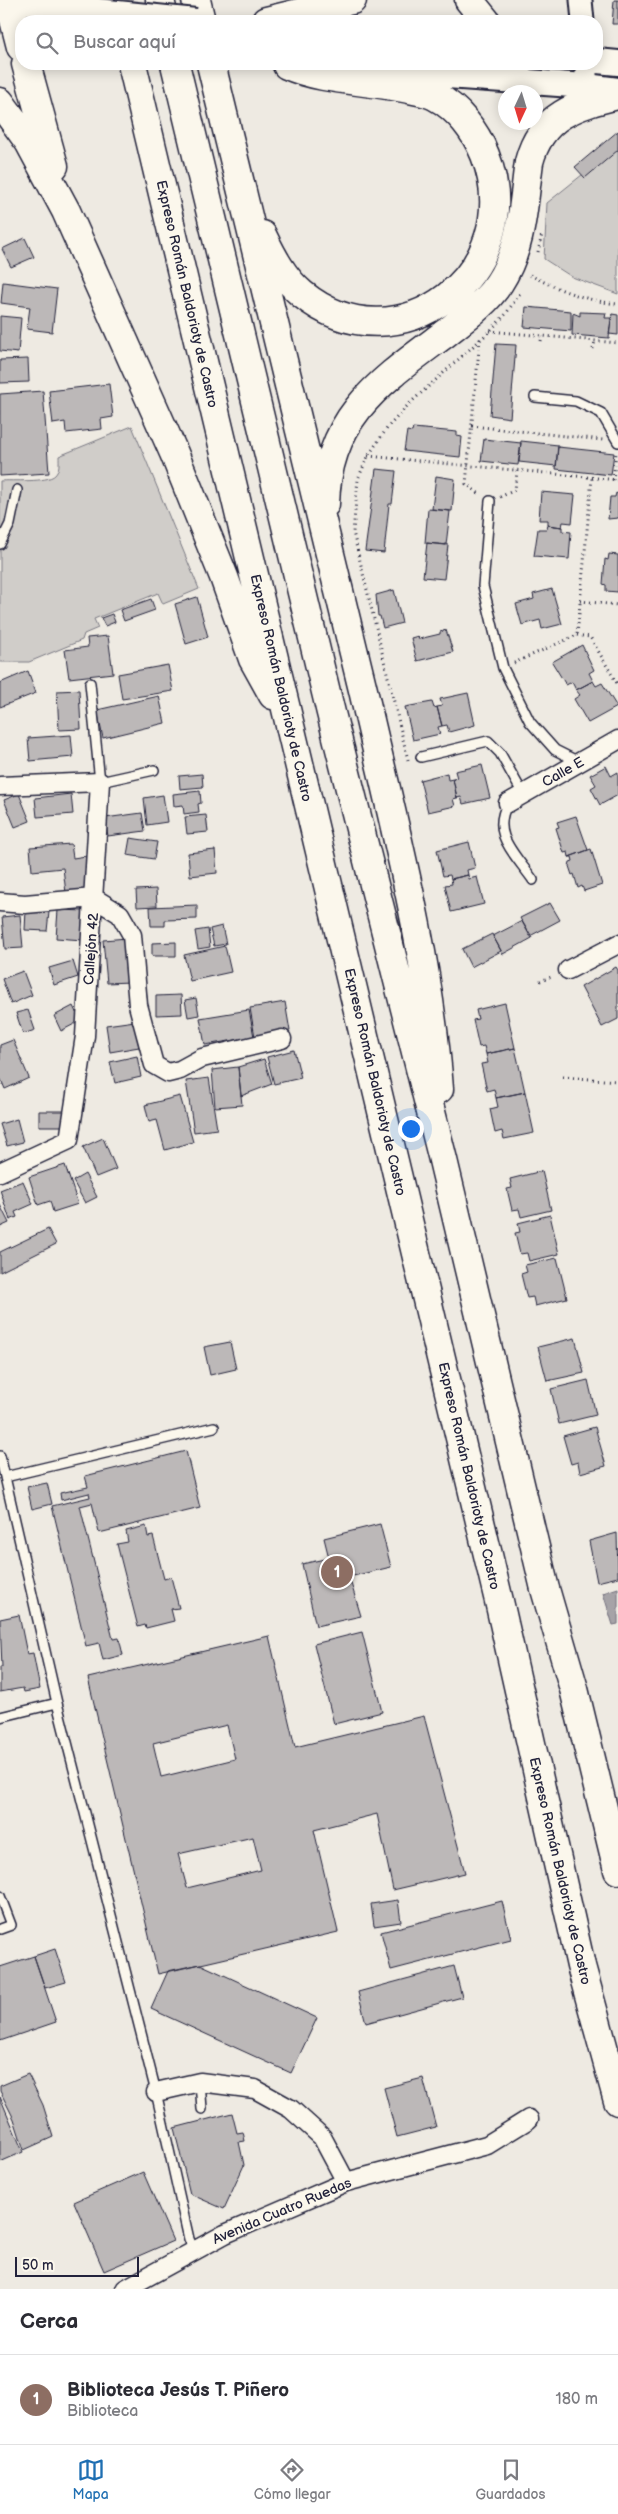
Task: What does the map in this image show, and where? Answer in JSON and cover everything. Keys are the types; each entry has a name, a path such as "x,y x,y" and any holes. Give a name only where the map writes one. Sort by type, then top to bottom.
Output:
{"highway":[{"path":"10,0 15,39"},
{"path":"117,0 121,15"},
{"path":"160,0 164,15"},
{"path":"196,0 200,15"},
{"path":"291,15 352,0"},
{"path":"469,0 481,15"},
{"path":"28,70 66,211"},
{"name":"Expreso Román Baldorioty de Castro","path":"133,70 499,1601 581,1966 618,2100"},
{"path":"176,70 331,713 444,1160 545,1589 574,1689 618,1870"},
{"path":"212,70 324,526 413,906 436,1049 444,1160"},
{"path":"240,188 268,248 290,282 303,295 325,308 346,316 388,321 412,316 433,308 451,295 467,279 480,260 489,239 494,218 494,188 489,165 479,141 468,124 434,95 377,82 307,74 297,70"},
{"path":"324,526 328,474 344,428 356,410 384,380 475,311 498,285 509,267 518,243 529,162 536,141 551,122 573,107 618,95"},
{"path":"0,102 29,142 66,211 174,453 224,577 253,659 290,724"},
{"path":"574,1689 593,1727 618,1804"}],"main road":[{"path":"10,0 141,15"},
{"path":"603,62 618,63"},
{"path":"447,70 586,75 618,90"}],"street":[{"path":"581,0 582,15"},
{"name":"Calle E","path":"515,799 618,740"},
{"path":"0,786 100,782"},
{"name":"Callejón 42","path":"0,1172 69,1140 85,1036 100,782"},
{"path":"0,902 25,904 94,898 120,914 132,935 138,1005 154,1065 168,1073 180,1070 202,1058 282,1039"},
{"path":"568,970 618,944"},
{"path":"156,2092 200,2082 255,2089 291,2108 322,2137 346,2182"},
{"name":"Avenida Cuatro Ruedas","path":"125,2289 224,2234 346,2182 487,2145 529,2119"}],"lane":[{"path":"535,396 576,401 601,413 618,442"},
{"path":"0,544 10,524 17,490"},
{"path":"490,501 483,586 503,668 530,722 555,750 579,763"},
{"path":"90,683 100,782 154,770"},
{"path":"421,757 488,741 500,753 515,799 502,814 501,834 533,880"},
{"path":"5,1476 214,1427"},
{"path":"0,1456 57,1703 156,2092 189,2239 194,2250"},
{"path":"0,1717 57,1703"},
{"path":"0,1896 11,1925 0,1929"},
{"path":"200,2082 202,2109"}],"path":[{"path":"536,259 543,229"},
{"path":"526,282 533,267"},
{"path":"530,274 553,287 578,296 618,304"},
{"path":"421,757 408,760 354,532 358,479 368,456 388,427 409,404 490,331 505,315 522,290"},
{"path":"490,331 618,343"},
{"path":"541,341 542,336"},
{"path":"480,339 466,484 490,501 515,490 517,470"},
{"path":"594,349 595,341"},
{"path":"472,426 618,442 613,480"},
{"path":"368,456 618,480"},
{"path":"577,635 592,478"},
{"path":"580,601 618,605"},
{"path":"503,668 577,635 590,636 618,685"},
{"path":"562,1077 618,1081"}],"shaded area":[{"path":"618,146 618,294 572,277 544,259 547,203"},
{"path":"132,426 199,589 163,604 158,593 94,619 98,628 84,634 82,640 29,662 0,662 0,481 51,478 58,471 59,456"},
{"path":"618,1588 618,1624 613,1625 603,1593"}],"building":[{"path":"614,0 618,0 618,24 612,24"},
{"path":"618,131 618,150 585,178 575,167"},
{"path":"25,238 34,257 11,267 2,249"},
{"path":"3,282 57,289 52,332 27,329 30,307 1,303"},
{"path":"526,307 571,311 571,331 524,327"},
{"path":"580,312 606,313 605,318 611,318 609,338 572,335 573,313 580,316"},
{"path":"612,314 618,315 618,335 609,334"},
{"path":"0,316 21,318 18,353 0,351"},
{"path":"496,344 516,345 510,418 490,415"},
{"path":"28,359 29,382 0,383 0,360"},
{"path":"109,384 113,417 101,419 102,429 66,433 65,422 53,424 49,391"},
{"path":"43,391 49,473 0,476 0,394"},
{"path":"413,428 457,432 457,436 462,437 460,457 404,451 407,431 412,432"},
{"path":"484,439 521,443 518,465 481,461"},
{"path":"521,441 558,445 556,466 519,462"},
{"path":"558,447 614,453 611,475 556,469"},
{"path":"376,469 396,471 392,504 389,504 384,553 365,551"},
{"path":"436,476 455,479 452,511 432,509"},
{"path":"541,492 575,495 572,523 563,522 562,527 548,525 548,520 539,520"},
{"path":"616,493 618,494 618,518 608,519 610,497 615,497"},
{"path":"428,509 450,511 446,545 425,543"},
{"path":"548,525 562,527 562,531 571,532 569,559 534,556 538,529 547,529"},
{"path":"427,543 448,545 444,579 423,577"},
{"path":"609,554 618,555 618,592 606,591 606,585 603,584 605,559 608,560"},
{"path":"552,589 562,624 542,629 540,620 522,625 516,604 534,599 533,594"},
{"path":"394,590 402,623 383,628 380,616 378,616 376,595"},
{"path":"197,597 208,637 186,644 175,604"},
{"path":"151,599 155,610 124,621 120,610"},
{"path":"112,614 115,622 105,626 101,618"},
{"path":"446,630 453,652 417,661 411,638 418,636 419,639 440,634 440,632"},
{"path":"108,636 113,673 69,678 65,650 88,647 87,638"},
{"path":"582,645 594,670 589,673 593,681 576,690 572,682 566,685 552,662"},
{"path":"168,665 173,691 122,699 118,674"},
{"path":"28,671 36,693 0,707 0,683"},
{"path":"593,681 596,686 602,683 617,707 588,723 574,699 580,695 576,690"},
{"path":"79,690 81,729 59,730 57,691"},
{"path":"468,693 475,725 449,732 447,725 442,726 437,707 442,706 440,699"},
{"path":"159,696 165,723 103,738 97,710"},
{"path":"432,702 434,708 437,707 442,726 438,727 440,734 413,740 405,707"},
{"path":"71,735 73,757 30,761 28,738"},
{"path":"482,765 490,798 463,804 461,797 457,798 453,779 457,778 455,771"},
{"path":"606,766 611,776 618,772 618,795 600,805 591,788 596,785 590,775"},
{"path":"447,773 448,780 453,779 457,798 453,799 455,806 428,812 420,780"},
{"path":"202,774 203,787 180,789 179,776"},
{"path":"200,791 201,803 198,804 199,812 184,814 183,805 174,806 173,794"},
{"path":"19,794 30,821 15,827 4,800"},
{"path":"71,794 73,814 37,817 35,798"},
{"path":"163,795 167,822 147,825 144,798"},
{"path":"142,813 145,831 108,836 105,818"},
{"path":"206,815 208,832 187,834 185,817"},
{"path":"576,816 588,850 569,857 568,852 564,853 556,828 559,827 557,822"},
{"path":"130,838 157,842 154,859 127,855"},
{"path":"469,842 475,868 467,870 468,875 451,879 450,875 443,876 437,850"},
{"path":"71,844 73,858 86,856 90,890 66,893 63,868 32,871 30,847"},
{"path":"591,849 602,885 584,891 582,886 578,888 574,874 572,875 569,866 570,862 573,861 572,857 569,857"},
{"path":"215,850 217,873 190,876 188,853"},
{"path":"468,875 469,879 477,877 484,904 451,912 445,885 452,884 451,879"},
{"path":"156,889 157,906 137,907 136,890"},
{"path":"550,903 560,920 530,936 520,918"},
{"path":"197,905 197,919 165,920 165,926 151,926 150,907"},
{"path":"26,910 49,912 47,931 25,930"},
{"path":"58,910 85,911 83,940 56,938"},
{"path":"20,915 23,948 5,949 2,917"},
{"path":"522,921 532,938 503,954 493,936"},
{"path":"222,926 226,944 214,946 210,929"},
{"path":"208,929 210,947 198,949 195,931"},
{"path":"492,934 501,951 471,967 462,949"},
{"path":"127,938 130,982 107,983 103,940"},
{"path":"176,942 176,956 152,956 152,943"},
{"path":"225,946 231,972 190,981 184,955"},
{"path":"73,961 78,977 54,985 49,968"},
{"path":"616,967 618,970 618,1019 602,1027 581,987"},
{"path":"23,971 32,995 11,1004 2,979"},
{"path":"181,995 182,1014 156,1015 156,996"},
{"path":"196,998 199,1015 188,1017 185,1000"},
{"path":"285,1002 290,1031 255,1037 250,1008"},
{"path":"505,1003 515,1048 486,1054 484,1046 479,1047 473,1020 478,1019 476,1010"},
{"path":"73,1006 80,1021 61,1031 54,1016"},
{"path":"28,1010 35,1030 23,1034 16,1013"},
{"path":"249,1010 254,1037 205,1045 200,1018"},
{"path":"135,1021 139,1047 110,1052 106,1025"},
{"path":"13,1040 29,1078 5,1089 0,1077 0,1045"},
{"path":"515,1048 525,1092 496,1098 494,1089 487,1091 481,1064 488,1063 486,1054"},
{"path":"294,1050 301,1078 274,1084 267,1057"},
{"path":"137,1056 141,1077 115,1083 110,1062"},
{"path":"264,1059 272,1084 241,1096 238,1067"},
{"path":"238,1067 242,1105 215,1107 212,1070"},
{"path":"209,1078 217,1129 194,1132 186,1081"},
{"path":"525,1092 534,1133 504,1139 502,1131 495,1133 490,1109 498,1107 496,1098"},
{"path":"180,1096 193,1142 165,1150 157,1120 149,1122 145,1105"},
{"path":"39,1111 67,1111 67,1126 39,1126"},
{"path":"17,1119 23,1142 7,1146 0,1124"},
{"path":"103,1138 116,1169 96,1177 83,1147"},
{"path":"65,1165 78,1204 53,1212 50,1201 38,1205 29,1177"},
{"path":"542,1171 551,1210 521,1217 519,1209 512,1210 507,1189 512,1188 510,1179"},
{"path":"85,1174 97,1197 85,1203 73,1181"},
{"path":"23,1181 33,1204 15,1212 17,1217 10,1220 0,1190"},
{"path":"0,1205 9,1223 0,1227"},
{"path":"550,1215 559,1254 529,1261 527,1253 520,1254 515,1233 520,1232 518,1223"},
{"path":"48,1229 56,1244 0,1272 0,1252"},
{"path":"557,1258 567,1298 535,1306 533,1297 527,1298 521,1274 527,1272 525,1265"},
{"path":"575,1338 584,1373 547,1381 538,1347"},
{"path":"230,1342 236,1369 210,1375 204,1347"},
{"path":"588,1380 596,1415 559,1424 551,1389"},
{"path":"595,1427 606,1466 580,1473 578,1462 571,1464 563,1436"},
{"path":"186,1451 200,1508 99,1533 92,1503 80,1506 113,1639 119,1638 123,1655 103,1660 99,1643 86,1646 52,1506 90,1497 89,1493 61,1500 60,1493 88,1487 85,1476"},
{"path":"47,1483 52,1504 32,1509 27,1487"},
{"path":"380,1524 391,1567 349,1577 361,1616 316,1626 302,1564 329,1558 324,1538"},
{"path":"146,1526 148,1537 153,1536 164,1579 171,1577 179,1608 171,1609 174,1621 146,1628 145,1625 138,1627 117,1544 128,1542 126,1531"},
{"path":"617,1533 618,1577 597,1582 589,1541"},
{"path":"19,1615 27,1654 33,1653 40,1689 24,1692 23,1688 0,1692 0,1667 2,1667 0,1619"},
{"path":"362,1632 382,1712 334,1724 314,1644"},
{"path":"269,1636 295,1747 424,1716 465,1873 393,1890 377,1814 314,1830 338,1932 158,1974 88,1678","holes":["227,1725 235,1759 161,1777 153,1743","253,1837 261,1870 187,1888 178,1854"]},
{"path":"398,1900 401,1922 374,1926 371,1904"},
{"path":"502,1901 511,1939 391,1970 381,1932"},
{"path":"55,1949 66,1982 45,1988 34,1956"},
{"path":"34,1956 56,2022 0,2041 0,1967"},
{"path":"200,1964 317,2018 291,2073 151,2009 168,1971"},
{"path":"454,1966 462,1997 366,2023 358,1992"},
{"path":"28,2074 43,2105 53,2137 24,2150 14,2119 0,2091 0,2086"},
{"path":"423,2078 436,2127 397,2137 384,2088"},
{"path":"0,2097 23,2152 0,2162"},
{"path":"232,2113 237,2133 243,2132 245,2141 239,2142 244,2165 224,2209 190,2194 174,2128"},
{"path":"143,2172 173,2241 104,2271 74,2202"}],"place":[{"name":"Biblioteca Jesús T. Piñero","path":"337,1572"}]}
